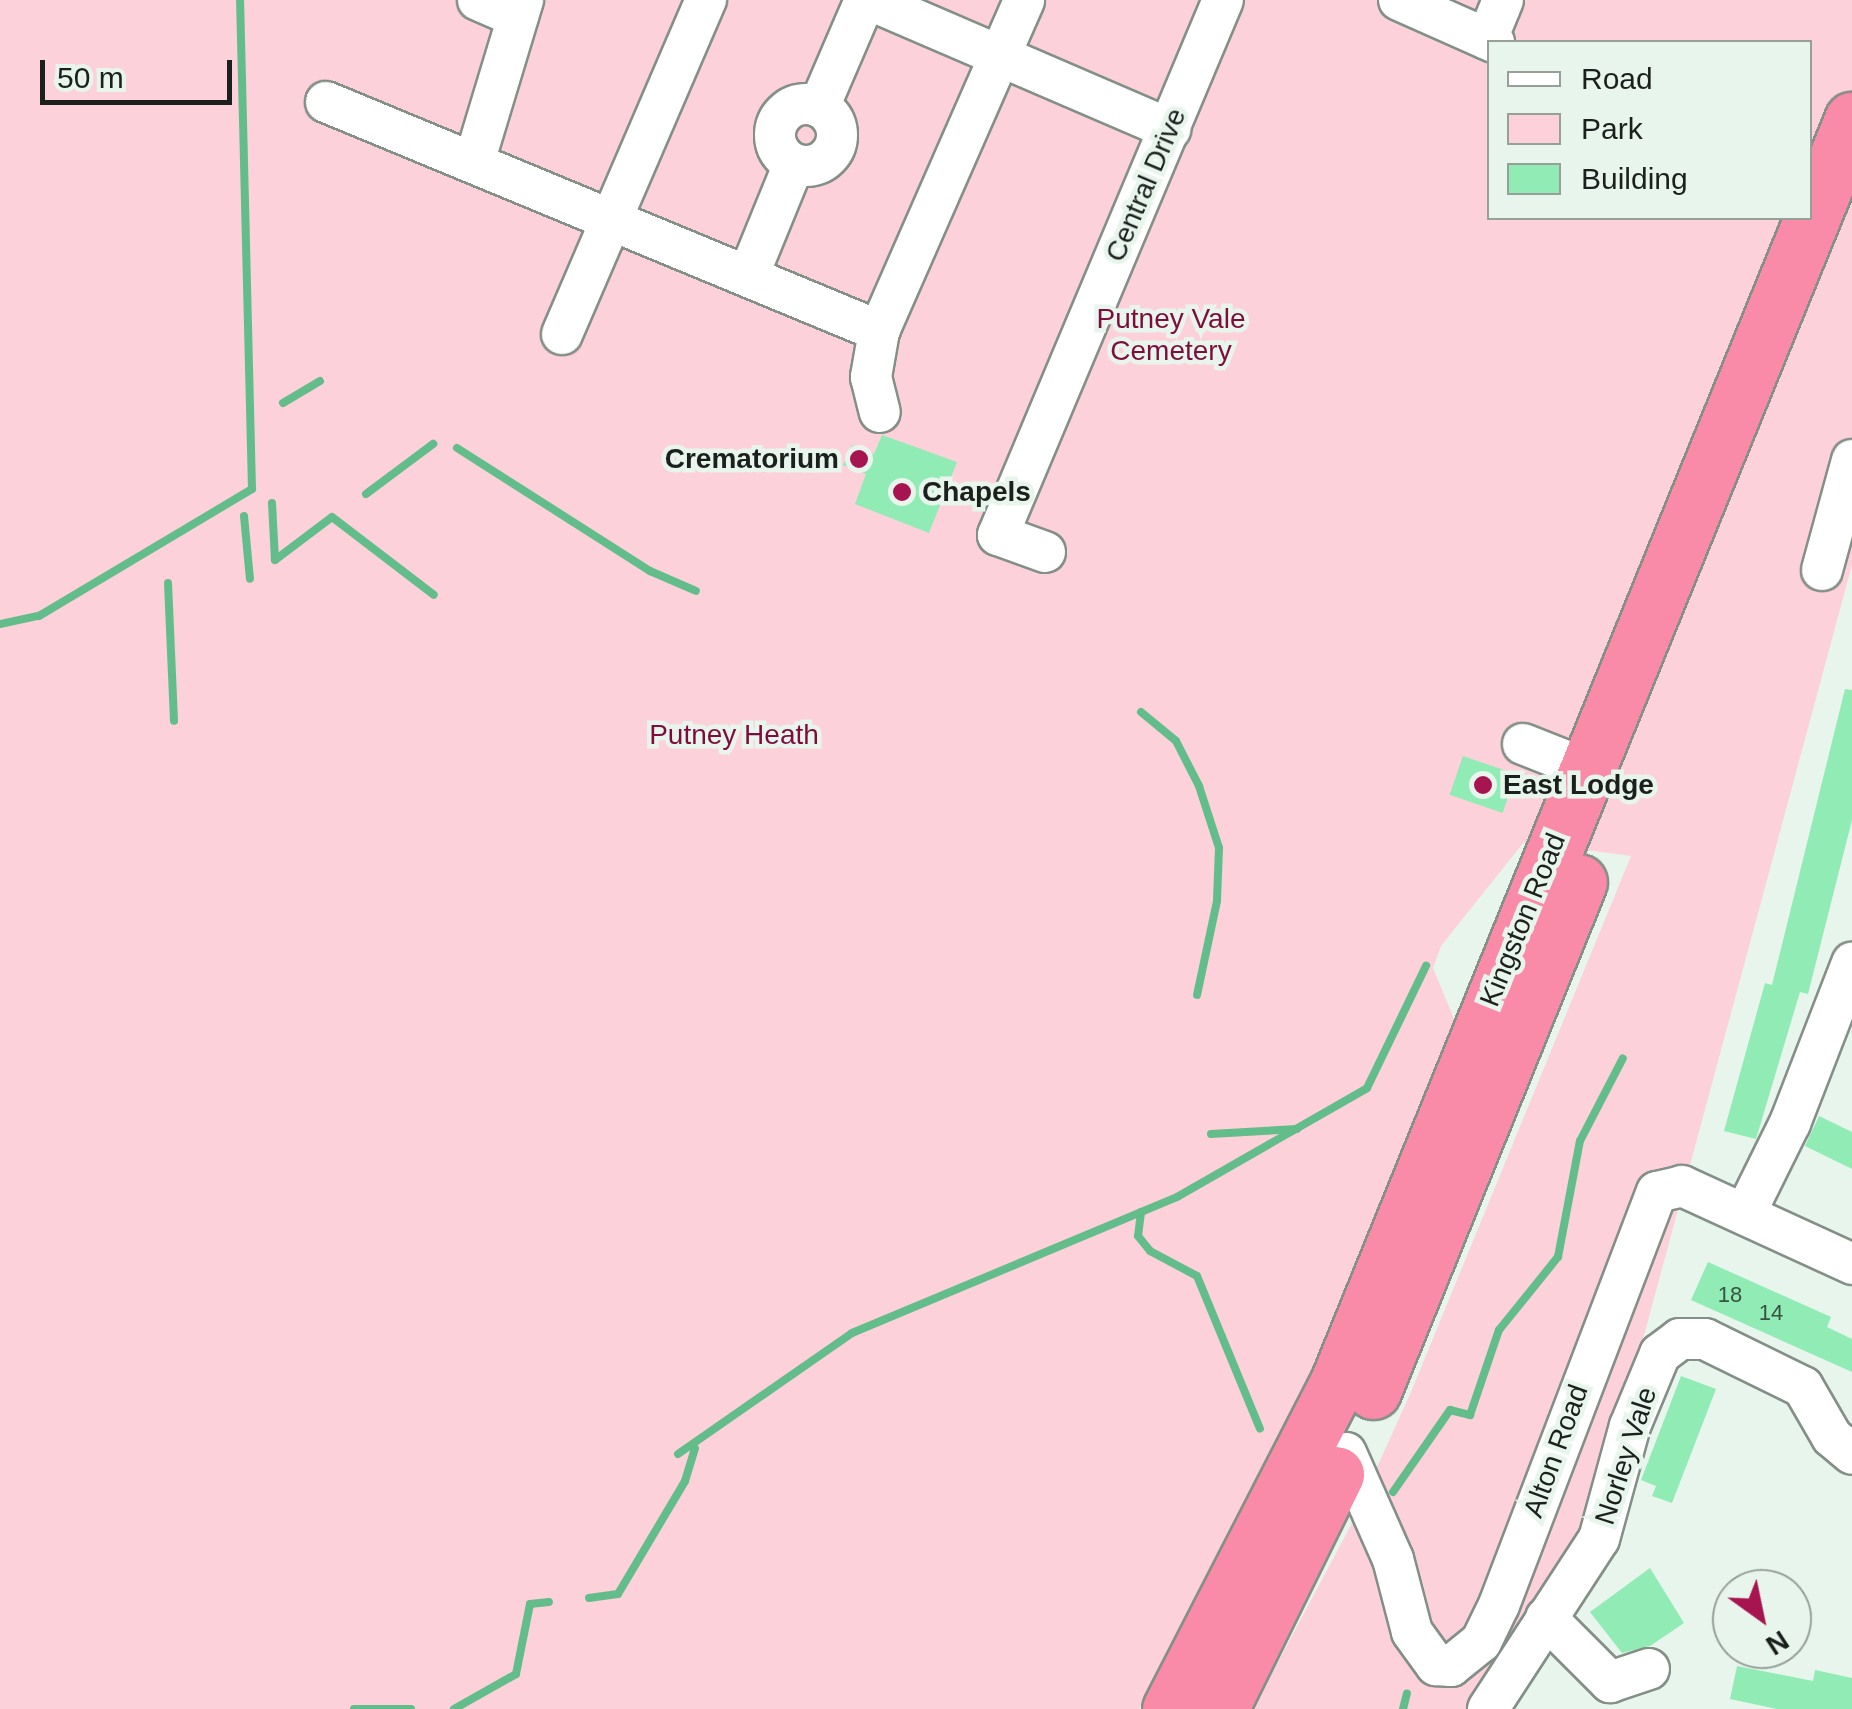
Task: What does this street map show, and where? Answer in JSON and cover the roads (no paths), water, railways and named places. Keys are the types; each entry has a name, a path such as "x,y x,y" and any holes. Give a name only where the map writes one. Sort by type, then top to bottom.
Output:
{"highway":[{"name":"Kingston Road","path":"1812,218 1852,120"},
{"name":"Kingston Road","path":"1220,1709 1346,1453 1852,200"},
{"name":"Kingston Road","path":"1170,1709 1338,1382 1811,220"}],"street":[{"path":"476,159 520,8 478,0"},
{"path":"562,334 706,0"},
{"path":"750,274 794,164 778,150 780,118 796,106 819,107 867,0 1170,129"},
{"path":"880,412 871,377 879,331 1024,0"},
{"name":"Central Drive","path":"1045,552 998,535 1223,0"},
{"path":"1399,0 1488,40"},
{"path":"1490,40 1503,0"},
{"path":"326,102 476,159 879,331"},
{"path":"1822,570 1852,460"},
{"path":"1523,744 1586,769"},
{"path":"1745,1214 1790,1123 1852,963"},
{"name":"Alton Road","path":"1346,1453 1393,1559 1422,1650 1436,1665 1463,1660 1481,1642 1498,1605 1645,1210 1656,1192 1682,1186 1852,1264"},
{"name":"Norley Vale","path":"1488,1709 1599,1539 1630,1426 1660,1354 1680,1339 1705,1339 1803,1386 1832,1437 1852,1454"},
{"path":"1546,1618 1610,1682 1649,1669"}],"waterway":[{"path":"0,624 39,616 252,489 240,0"},
{"path":"283,403 320,381"},
{"path":"366,494 433,444"},
{"path":"457,448 650,571 696,591"},
{"path":"272,503 275,560 332,517 434,595"},
{"path":"244,516 250,579"},
{"path":"168,583 174,721"},
{"path":"1141,712 1176,741 1199,786 1219,848 1217,901 1197,995"},
{"path":"678,1454 852,1333 1177,1197 1367,1088 1426,966"},
{"path":"1393,1492 1450,1410 1470,1415 1499,1330 1558,1257 1580,1141 1623,1058"},
{"path":"1211,1134 1297,1129"},
{"path":"1141,1212 1138,1236 1150,1251 1197,1276 1260,1429"},
{"path":"589,1598 618,1594 685,1481 695,1449"},
{"path":"454,1709 516,1674 530,1604 549,1602"},
{"path":"1403,1709 1407,1693"},
{"path":"354,1709 411,1709"}],"place":[{"name":"Crematorium","path":"859,459"},
{"name":"Chapels","path":"902,492"},
{"name":"East Lodge","path":"1483,785"}],"park label":[{"name":"Putney Vale Cemetery","path":"1171,335"},
{"name":"Putney Heath","path":"734,735"}]}
